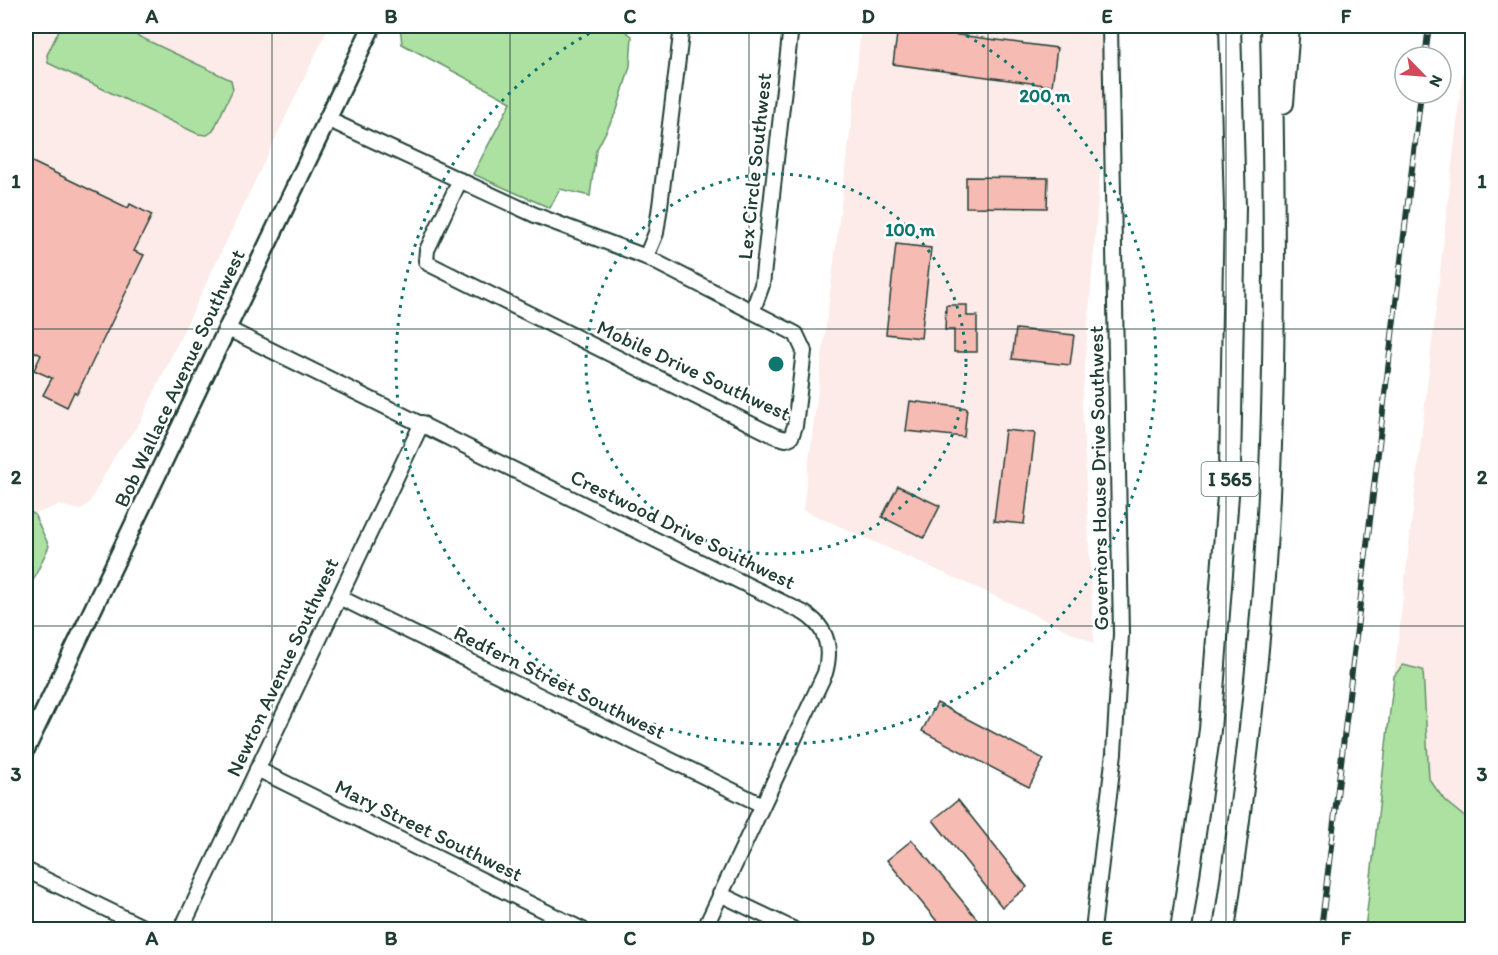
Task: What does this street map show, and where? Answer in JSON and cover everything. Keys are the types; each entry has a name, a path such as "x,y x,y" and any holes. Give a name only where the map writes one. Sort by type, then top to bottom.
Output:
{"highway":[{"path":"1218,26 1232,115"},
{"name":"I 565","path":"1181,930 1210,730 1230,469 1235,207 1230,26"},
{"name":"I 565","path":"1224,930 1246,771 1263,592 1273,379 1274,183 1271,26"},
{"path":"1274,183 1289,26"}],"main road":[{"name":"Bob Wallace Avenue Southwest","path":"26,749 372,26"}],"street":[{"path":"646,257 656,233 682,26"},
{"name":"Lex Circle Southwest","path":"753,310 762,285 791,26"},
{"name":"Governors House Drive Southwest","path":"1093,930 1114,753 1121,634 1110,26"},
{"name":"Mobile Drive Southwest","path":"327,118 544,218 646,257 796,334 803,344 795,426 791,437 786,439 656,378 429,264 426,261 428,250 460,180"},
{"name":"Crestwood Drive Southwest","path":"226,328 804,613 817,623 828,645 825,673 704,930"},
{"name":"Newton Avenue Southwest","path":"180,930 422,423"},
{"name":"Redfern Street Southwest","path":"339,597 762,805"},
{"name":"Mary Street Southwest","path":"257,769 582,930"},
{"path":"26,870 149,930"},
{"path":"720,894 793,929"}],"shaded area":[{"path":"26,26 329,26 139,424 116,454 89,503 80,510 59,505 34,514 26,510"},
{"path":"861,26 1102,26 1104,123 1082,402 1094,643 803,510 854,101"},
{"path":"1468,26 1472,26 1472,929 1367,914"}],"green space":[{"path":"61,26 117,26 231,80 233,89 213,131 207,135 198,134 48,63 47,55"},
{"path":"400,26 618,26 632,36 630,66 617,110 596,151 590,196 560,189 550,208 473,174 511,102 402,44"},
{"path":"26,510 34,514 49,546 26,596"},
{"path":"1403,665 1423,670 1429,779 1445,801 1472,823 1472,929 1365,929 1394,676"}],"building":[{"path":"898,27 1057,48 1052,86 893,64"},
{"path":"26,159 128,208 130,204 152,215 134,251 144,255 77,394 74,392 67,407 43,395 52,378 34,370 41,355 26,347"},
{"path":"966,177 1048,178 1047,208 966,207"},
{"path":"896,244 931,248 921,338 886,334"},
{"path":"946,305 967,305 967,316 977,316 977,352 954,352 954,330 945,330"},
{"path":"1016,329 1074,335 1070,365 1012,359"},
{"path":"910,401 967,408 964,437 906,431"},
{"path":"1005,430 1035,433 1024,524 994,521"},
{"path":"898,486 940,506 924,538 882,517"},
{"path":"937,703 1044,759 1029,787 922,731"},
{"path":"958,800 1027,887 1002,907 933,820"},
{"path":"912,840 982,925 977,930 944,930 887,860"}],"railway":[{"path":"1427,45 1429,26"},
{"path":"1321,930 1420,105"}]}
